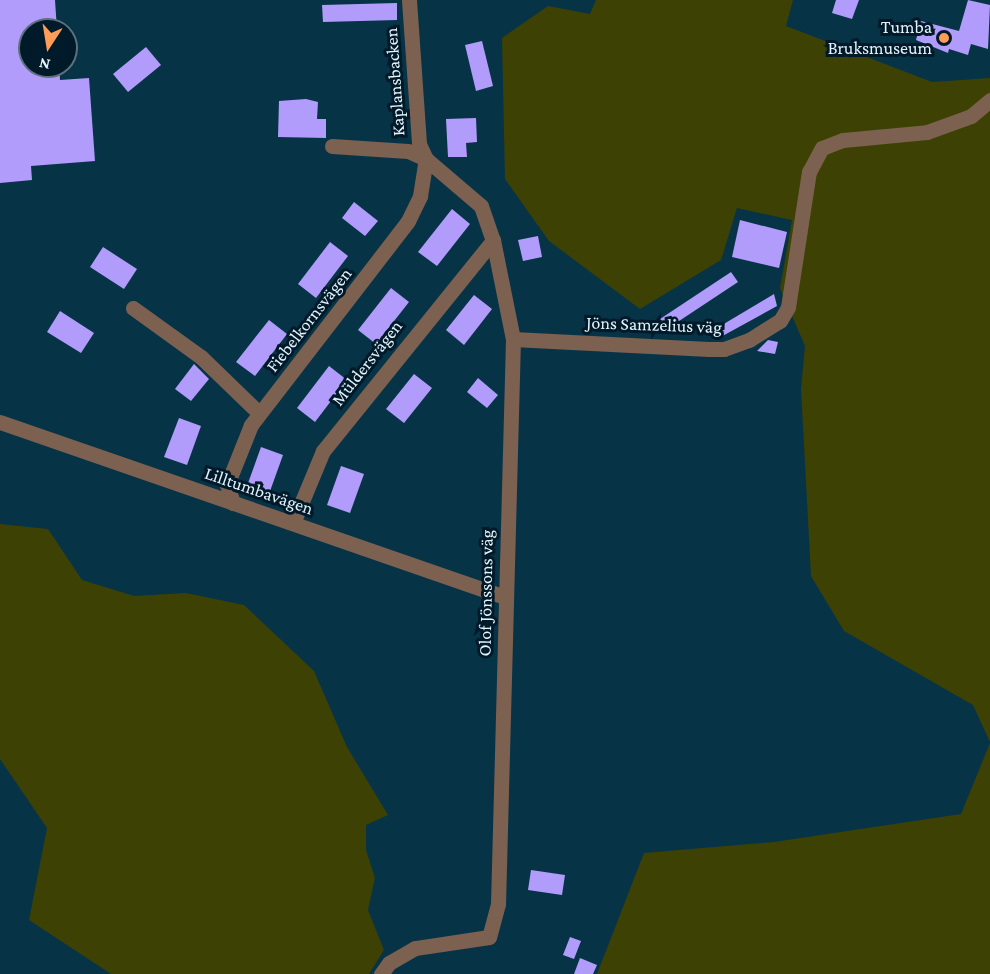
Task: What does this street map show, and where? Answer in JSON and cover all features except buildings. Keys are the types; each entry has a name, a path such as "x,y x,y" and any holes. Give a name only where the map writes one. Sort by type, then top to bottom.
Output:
{"street":[{"name":"Kaplansbacken","path":"409,0 419,144 426,159"},
{"name":"Jöns Samzelius väg","path":"513,339 724,349 771,327 780,321 788,307 809,172 817,154 828,145 843,140 927,132 971,116 990,100"},
{"path":"332,146 408,151 426,159"},
{"name":"Olof Jönssons väg","path":"381,974 389,963 415,948 489,937 498,904 513,339 493,240 481,206 426,159"},
{"name":"Fiebelkornsvägen","path":"233,503 227,485 245,435 259,413 408,221 420,196 426,159"},
{"name":"Müldersvägen","path":"293,523 323,451 493,240"},
{"path":"133,308 201,357 259,413"},
{"name":"Lilltumbavägen","path":"0,422 505,597"}],"shaded area":[{"path":"596,0 793,0 786,26 932,82 990,78 990,742 973,705 844,631 811,576 801,389 805,346 780,288 792,220 737,208 721,260 640,309 549,241 505,179 502,38 548,6 590,14"},
{"path":"0,524 48,529 82,580 134,596 186,593 244,605 314,671 347,747 388,815 366,825 366,850 375,878 368,910 384,950 369,974 111,974 29,920 47,828 0,759"},
{"path":"990,743 990,974 597,974 644,853 774,842 961,814"}],"place":[{"name":"Tumba Bruksmuseum","path":"944,38"}]}
